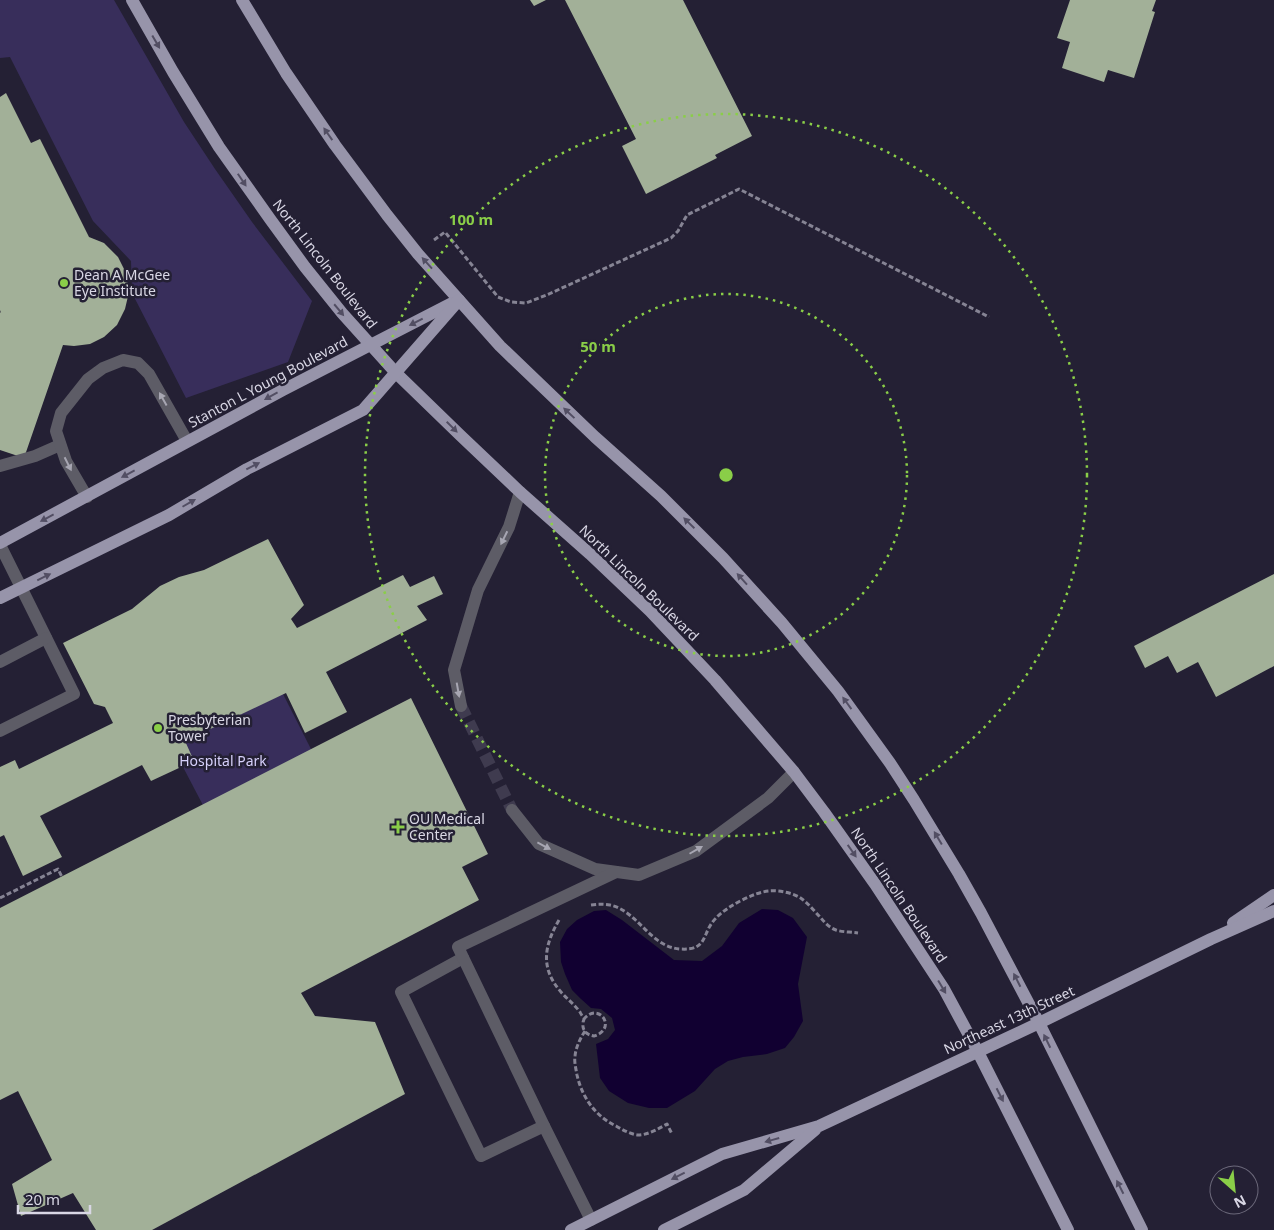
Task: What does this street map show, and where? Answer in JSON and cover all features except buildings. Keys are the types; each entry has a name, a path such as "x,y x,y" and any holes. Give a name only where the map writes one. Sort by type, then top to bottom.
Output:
{"main road":[{"name":"North Lincoln Boulevard","path":"132,0 196,111 244,184 317,283 342,313 396,373 520,492 590,554 656,618 721,687 794,772 875,884 944,989 1068,1230"},
{"path":"242,0 286,73 340,152 400,231 459,300 530,376 705,539 782,623 838,691 890,763 937,837 981,913 1039,1023 1142,1230"},
{"name":"Stanton L Young Boulevard","path":"0,544 283,390 459,300"},
{"path":"0,598 169,515 247,469 364,410 459,300"},
{"name":"Northeast 13th Street","path":"1211,939 1274,895"},
{"name":"Northeast 13th Street","path":"571,1230 722,1154 819,1126 1039,1023 1211,939 1274,911"},
{"name":"Northeast 13th Street","path":"664,1230 744,1190 819,1126"}],"lane":[{"path":"87,497 66,461 56,431 61,413 88,379 103,368 123,360 138,363 149,374 188,442"},
{"path":"0,466 35,456 60,445"},
{"path":"461,706 454,670 478,590 509,527 520,492"},
{"path":"0,544 74,694 0,731"},
{"path":"0,662 46,638"},
{"path":"512,810 538,844 595,869 639,875 696,851 768,798 794,772"},
{"path":"591,1220 458,947 616,872"},
{"path":"464,958 401,992 405,1001 482,1156 544,1126"}],"path":[{"path":"434,240 445,232 498,297 510,302 526,302 549,294 671,238 678,232 687,215 739,189 989,317"},
{"path":"0,898 58,869 62,877"},
{"path":"587,905 610,905 620,908 656,939 667,946 677,949 690,949 703,942 708,928 723,911 756,894 772,891 791,894 802,899 825,923 835,930 858,933"},
{"path":"566,914 559,920 549,938 546,948 547,966 553,981 560,991 574,1004 584,1019"},
{"path":"584,1031 590,1035 598,1035 604,1031 606,1024 603,1017 597,1013 589,1014 584,1019 584,1031 575,1057 583,1094 600,1116 627,1132 637,1135 650,1133 667,1124 672,1134"}],"green space":[{"path":"0,0 114,0 184,122 252,222 312,301 288,362 186,398 132,293 131,261 93,221 10,57 0,58"},
{"name":"Hospital Park","path":"283,694 314,755 205,809 172,746"}],"shaded area":[{"path":"762,909 778,910 793,918 807,937 798,984 803,1021 785,1048 767,1054 728,1061 715,1069 695,1091 667,1108 649,1108 628,1103 609,1091 600,1078 596,1044 608,1039 615,1030 612,1018 601,1009 591,1008 572,990 561,962 560,942 567,929 577,920 594,911 606,910 674,960 702,961 722,946 739,923"}],"tunnel":[{"path":"461,706 512,810"}],"place":[{"name":"Dean A McGee Eye Institute","path":"64,283"},
{"name":"Presbyterian Tower","path":"158,728"},
{"name":"OU Medical Center","path":"398,827"}]}
